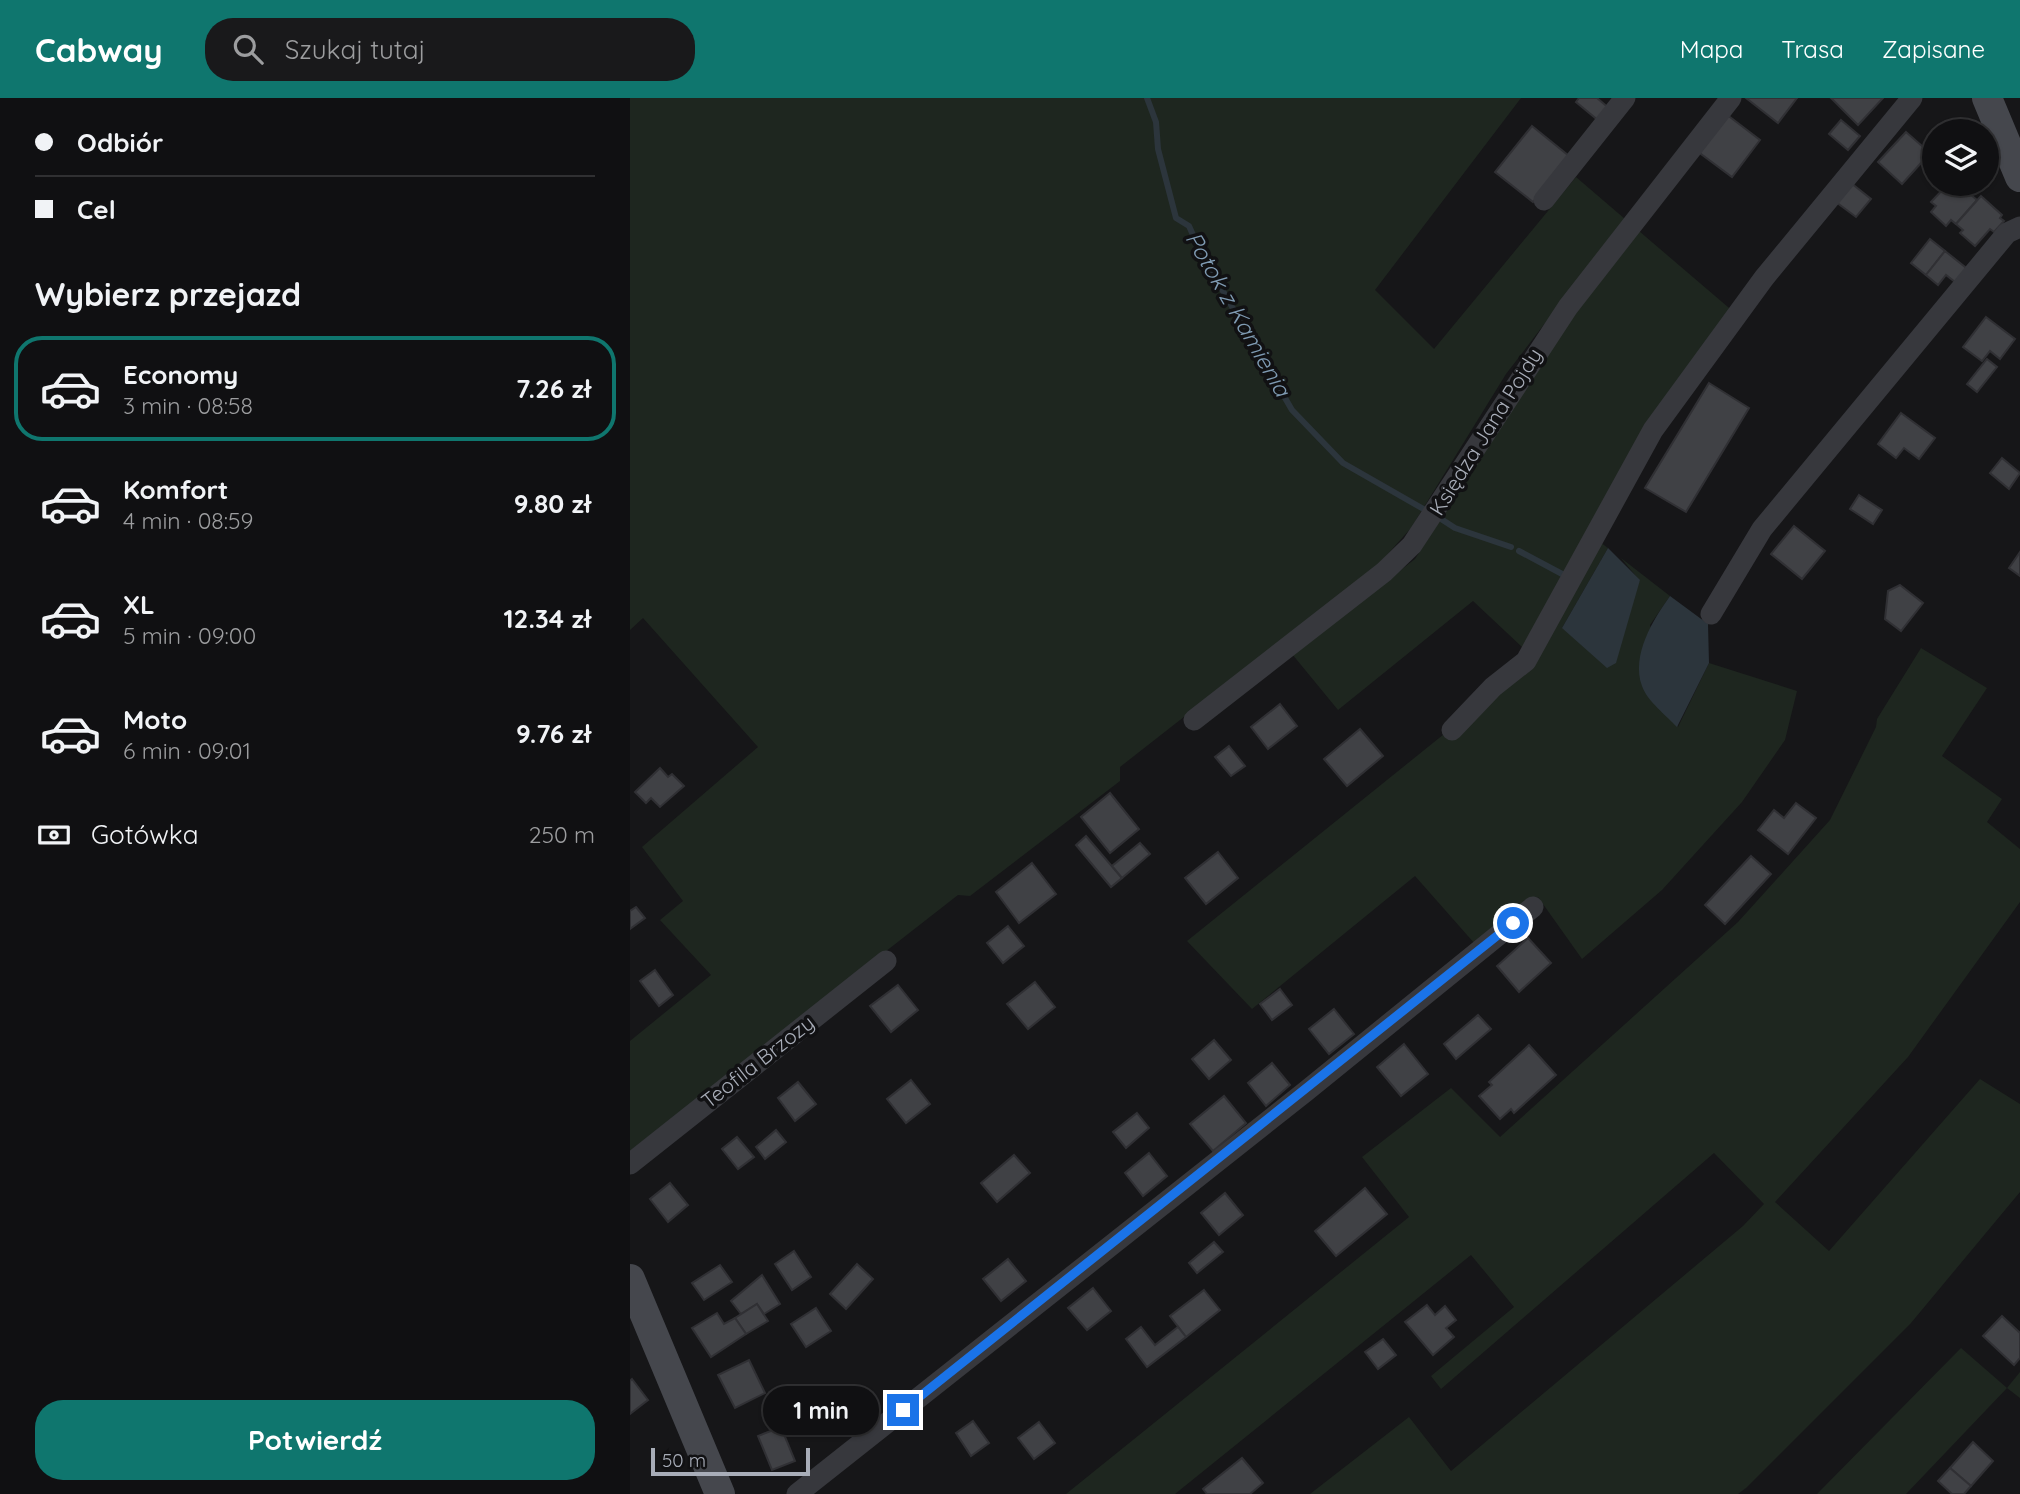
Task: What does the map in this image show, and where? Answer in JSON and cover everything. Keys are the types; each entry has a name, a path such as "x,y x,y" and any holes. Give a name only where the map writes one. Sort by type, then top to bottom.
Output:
{"street":[{"path":"1544,200 1625,98"},
{"name":"Księdza Jana Pojdy","path":"1194,720 1384,572 1412,545 1568,307 1731,98"},
{"path":"1452,730 1493,687 1526,661 1653,430 1764,278 1912,98"},
{"path":"1987,98 2020,177"},
{"path":"1711,614 1762,530 2007,233 2020,227"},
{"path":"797,1494 1305,1092 1533,906"},
{"name":"Teofila Brzozy","path":"630,1164 886,961"},
{"path":"630,1279 720,1494"}],"shaded area":[{"path":"630,98 1521,98 1375,290 1434,349 1576,177 1625,219 1506,374 1411,528 1378,565 1120,767 1120,781 970,896 958,895 630,1151 630,1041 711,975 660,920 683,901 642,847 758,747 643,618 630,630"},
{"path":"1639,231 1742,319 1663,429 1600,542 1608,548 1562,628 1640,581 1621,558 1670,596 1650,625 1678,727 1709,663 1797,691 1785,740 1742,802 1662,890 1582,959 1538,897 1475,944 1415,876 1252,1009 1187,941 1536,660 1473,601 1338,710 1292,654 1415,559 1565,327"},
{"path":"1608,548 1640,580 1616,663 1607,668 1562,628"},
{"path":"1670,596 1708,624 1709,663 1677,727 1648,697 1639,674 1639,662 1646,638"},
{"path":"1921,648 1987,688 1942,756 2002,799 1987,822 2020,849 2020,902 1908,1057 1775,1202 1829,1251 1980,1079 2020,1104 2020,1192 1911,1323 1746,1488 1738,1494 1310,1494 1409,1417 1451,1471 1743,1226 1764,1204 1714,1153 1441,1389 1431,1376 1514,1307 1471,1255 1175,1494 1066,1494 1409,1217 1362,1157 1451,1088 1500,1137 1738,922 1830,820 1876,727 1877,719"},
{"path":"1961,1348 2007,1388 1906,1494 1817,1494"},
{"path":"2020,1372 2020,1398 2007,1388"}],"building":[{"path":"1579,98 1597,98 1610,109 1599,121 1576,102"},
{"path":"1746,98 1797,98 1778,123"},
{"path":"1831,98 1883,98 1858,125"},
{"path":"1726,114 1760,140 1732,177 1697,151"},
{"path":"1841,120 1860,136 1848,150 1829,134"},
{"path":"1532,126 1569,156 1533,202 1495,172"},
{"path":"1906,132 1922,146 1922,162 1902,184 1878,162"},
{"path":"1851,183 1871,199 1856,217 1836,202"},
{"path":"1937,196 1972,196 1977,200 1956,224 1951,220 1946,226 1931,212 1936,206 1931,202"},
{"path":"1981,196 2002,215 2000,218 2004,221 1994,232 1990,229 1975,246 1960,233 1963,230 1956,224"},
{"path":"1930,239 1945,251 1926,275 1911,263"},
{"path":"1945,251 1975,275 1964,289 1946,275 1938,285 1926,275"},
{"path":"1986,317 2015,339 2000,359 1990,351 1982,361 1963,347"},
{"path":"1987,359 1997,367 1977,392 1967,384"},
{"path":"1709,383 1749,408 1686,512 1645,488"},
{"path":"1901,413 1935,438 1919,459 1904,448 1896,458 1878,444"},
{"path":"2002,458 2020,473 2009,489 1990,473"},
{"path":"1859,495 1882,510 1873,524 1850,509"},
{"path":"1794,526 1825,551 1802,579 1771,554"},
{"path":"2020,552 2020,576 2009,568"},
{"path":"1900,585 1923,603 1901,631 1885,619 1888,591"},
{"path":"1280,704 1297,726 1268,749 1251,727"},
{"path":"1360,729 1383,756 1347,786 1324,759"},
{"path":"1229,746 1245,766 1231,776 1215,757"},
{"path":"660,768 668,777 672,774 684,786 660,807 651,798 646,803 635,792"},
{"path":"1110,793 1139,829 1110,853 1081,817"},
{"path":"1796,803 1816,818 1788,854 1758,830 1774,810 1784,818"},
{"path":"1086,836 1122,878 1111,887 1076,845"},
{"path":"1140,843 1150,854 1122,878 1112,866"},
{"path":"1218,852 1238,878 1206,904 1185,878"},
{"path":"1751,856 1771,874 1725,924 1705,905"},
{"path":"1032,863 1056,894 1019,923 996,892"},
{"path":"636,907 645,918 630,929 630,911"},
{"path":"1008,926 1024,946 1003,963 987,943"},
{"path":"1528,938 1551,963 1519,992 1497,966"},
{"path":"655,970 673,995 659,1006 640,981"},
{"path":"1035,982 1055,1007 1028,1029 1007,1004"},
{"path":"898,985 918,1010 891,1032 870,1006"},
{"path":"1280,989 1292,1005 1272,1020 1260,1004"},
{"path":"1334,1009 1354,1034 1329,1054 1309,1029"},
{"path":"1478,1015 1491,1029 1456,1059 1444,1044"},
{"path":"1214,1040 1231,1060 1209,1079 1192,1059"},
{"path":"1404,1044 1428,1074 1401,1096 1377,1067"},
{"path":"1529,1045 1556,1075 1514,1113 1511,1109 1500,1119 1479,1096 1492,1085 1489,1082"},
{"path":"1272,1063 1290,1085 1266,1106 1248,1083"},
{"path":"911,1080 930,1104 906,1123 887,1099"},
{"path":"798,1082 816,1104 795,1121 778,1098"},
{"path":"1224,1096 1246,1123 1213,1151 1190,1124"},
{"path":"1137,1113 1149,1128 1126,1148 1113,1132"},
{"path":"776,1130 786,1142 765,1159 756,1147"},
{"path":"737,1137 754,1157 738,1169 722,1149"},
{"path":"1149,1153 1167,1176 1143,1196 1125,1173"},
{"path":"1014,1155 1030,1173 997,1202 981,1183"},
{"path":"670,1183 688,1205 668,1222 650,1199"},
{"path":"1365,1188 1387,1214 1336,1256 1315,1231"},
{"path":"1225,1193 1243,1215 1219,1235 1201,1213"},
{"path":"1214,1242 1223,1252 1197,1273 1189,1263"},
{"path":"794,1251 811,1277 792,1290 775,1264"},
{"path":"1008,1259 1026,1281 1001,1301 983,1279"},
{"path":"857,1264 873,1279 846,1309 830,1294"},
{"path":"720,1265 732,1282 704,1300 692,1283"},
{"path":"762,1275 780,1304 764,1314 757,1304 741,1314 731,1301"},
{"path":"1093,1288 1111,1311 1087,1330 1068,1308"},
{"path":"1204,1290 1220,1310 1186,1337 1170,1316"},
{"path":"757,1304 768,1321 746,1334 735,1318"},
{"path":"1427,1305 1435,1315 1445,1306 1456,1320 1446,1328 1454,1337 1433,1355 1405,1322"},
{"path":"816,1308 831,1331 806,1347 791,1324"},
{"path":"717,1313 724,1324 735,1318 746,1334 711,1357 692,1328"},
{"path":"2002,1316 2020,1333 2020,1358 2014,1365 1983,1336"},
{"path":"1141,1327 1155,1345 1178,1327 1186,1337 1147,1367 1126,1339"},
{"path":"1383,1339 1396,1355 1378,1369 1365,1352"},
{"path":"749,1360 765,1393 735,1408 718,1375"},
{"path":"632,1379 648,1400 630,1414 630,1381"},
{"path":"973,1421 989,1443 971,1456 956,1433"},
{"path":"1039,1422 1055,1443 1034,1459 1018,1438"},
{"path":"781,1427 795,1461 772,1470 758,1436"},
{"path":"1973,1442 1993,1461 1971,1486 1950,1468"},
{"path":"1242,1458 1263,1483 1250,1494 1207,1494 1203,1489"},
{"path":"1950,1468 1971,1486 1964,1494 1952,1494 1938,1481"}],"waterway":[{"name":"Potok z Kamienia","path":"1147,98 1156,122 1158,149 1176,218 1189,226 1202,255 1292,410 1343,463 1427,511"},
{"name":"Potok z Kamienia","path":"1438,517 1455,528 1511,547"},
{"name":"Potok z Kamienia","path":"1519,551 1564,575"}],"route":[{"path":"903,1410 1305,1092 1513,923"}]}
